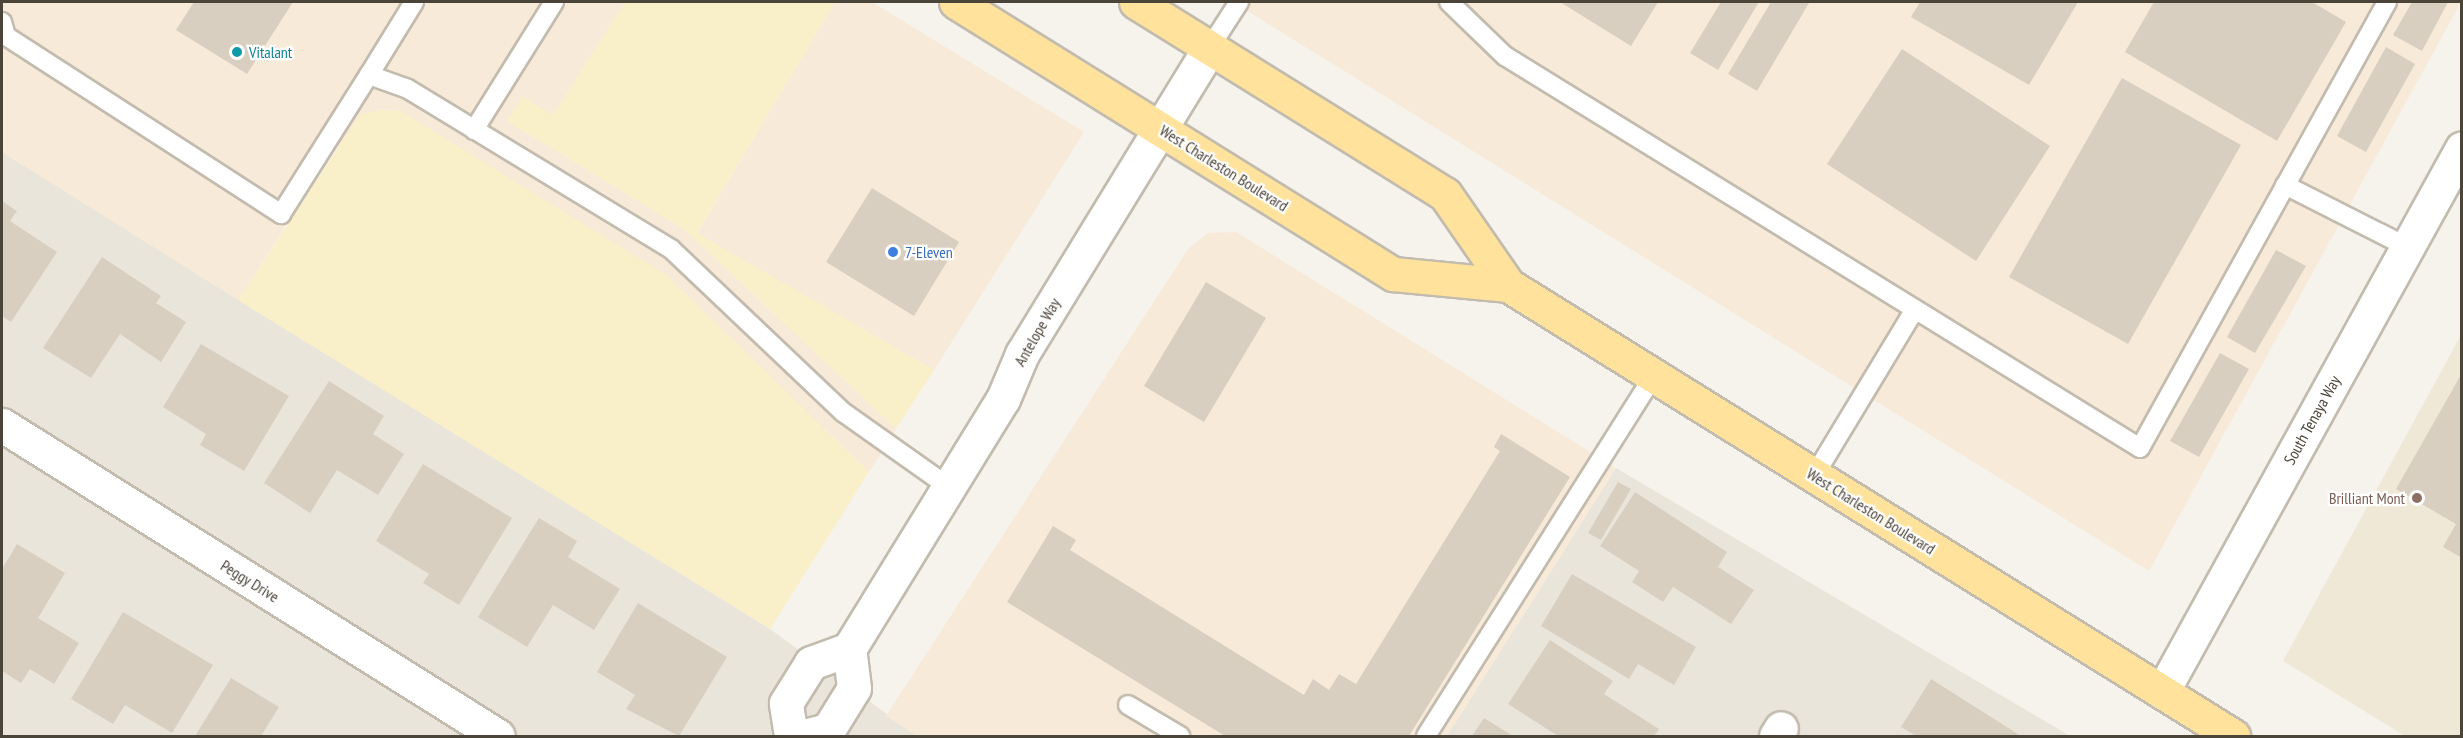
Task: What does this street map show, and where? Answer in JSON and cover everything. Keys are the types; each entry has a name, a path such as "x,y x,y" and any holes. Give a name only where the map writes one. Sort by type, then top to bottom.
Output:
{"main road":[{"name":"West Charleston Boulevard","path":"956,2 1393,274 1508,285"},
{"name":"West Charleston Boulevard","path":"1136,2 1445,194 1508,285 2233,736"}],"street":[{"name":"Antelope Way","path":"849,649 1003,399 1022,354 1210,47"},
{"name":"South Tenaya Way","path":"2162,692 2462,148"},
{"name":"Peggy Drive","path":"2,425 498,736"},
{"path":"791,736 786,702 810,663 849,649 854,687 828,730 805,736"}],"lane":[{"path":"3,32 281,214 414,2"},
{"path":"474,130 554,2"},
{"path":"1210,47 1239,2"},
{"path":"1449,2 1505,56 2140,448 2387,2"},
{"path":"369,75 408,88 671,249 843,412 949,488"},
{"path":"2285,185 2408,247"},
{"path":"1814,476 1915,309"},
{"path":"1426,736 1654,376"},
{"path":"1128,705 1180,736"}],"shaded area":[{"path":"2,2 625,2 553,115 507,121 685,230 896,429 869,472 666,275 338,145 238,300 2,152"},
{"path":"835,2 872,2 1084,132 934,370 697,234"},
{"path":"1233,2 2461,2 2149,571"},
{"path":"2,152 770,629 917,736 2,736"},
{"path":"1236,232 1616,468 1447,736 917,736 886,716 1188,249 1208,233"},
{"name":"Brilliant Mont","path":"2461,335 2461,736 2405,736 2283,661"},
{"path":"1616,468 2070,736 1447,736"}],"sand":[{"path":"625,2 835,2 697,233 934,370 896,429 685,230 507,121 522,96 553,115"},
{"path":"379,110 401,111 666,275 869,472 770,629 238,300 359,116"}],"building":[{"name":"Vitalant","path":"194,2 293,2 247,74 176,30"},
{"path":"1560,2 1658,2 1631,46"},
{"path":"1721,2 1759,2 1718,70 1690,53"},
{"path":"1771,2 1809,3 1757,91 1728,74"},
{"path":"1920,2 2078,2 2029,85 1911,17"},
{"path":"2154,2 2312,2 2346,22 2277,141 2125,52"},
{"path":"2412,2 2448,2 2422,51 2393,35"},
{"path":"2386,47 2415,64 2366,152 2337,136"},
{"path":"1902,49 2050,146 1976,261 1827,164"},
{"path":"2122,78 2241,145 2128,344 2009,277"},
{"name":"7-Eleven","path":"872,188 959,242 914,316 826,262"},
{"path":"2,201 17,211 10,221 57,252 11,322 2,316"},
{"path":"2276,250 2306,266 2255,353 2227,337"},
{"path":"102,257 161,296 156,303 186,322 161,362 120,334 91,378 43,348"},
{"path":"1206,282 1266,318 1204,422 1144,386"},
{"path":"201,344 289,396 244,471 200,445 206,434 163,407"},
{"path":"2220,353 2249,369 2199,457 2170,441"},
{"path":"2462,373 2462,558 2443,547 2456,524 2396,489"},
{"path":"329,381 384,416 373,434 404,454 378,495 337,470 310,513 264,483"},
{"path":"1501,434 1570,477 1409,736 1225,736 1007,602 1053,526 1076,540 1070,550 1304,695 1313,679 1329,690 1339,674 1356,684 1500,451 1494,447"},
{"path":"423,464 512,518 459,605 423,583 429,574 376,541"},
{"path":"1618,482 1631,489 1601,540 1588,533"},
{"path":"1635,492 1727,552 1718,567 1754,590 1731,624 1673,587 1663,602 1632,582 1639,571 1600,546"},
{"path":"539,518 577,541 568,557 620,589 594,630 553,605 527,647 478,617"},
{"path":"17,544 65,573 38,618 79,643 54,684 30,669 21,683 2,671 2,569"},
{"path":"1572,574 1696,647 1674,685 1638,664 1629,679 1541,626"},
{"path":"638,603 727,657 679,736 626,709 635,695 597,672"},
{"path":"123,612 213,665 172,733 125,705 113,724 71,699"},
{"path":"1550,640 1613,681 1604,694 1659,729 1654,736 1558,736 1508,704"},
{"path":"231,678 279,707 261,736 195,736"},
{"path":"1931,679 2021,736 1916,736 1901,727"},
{"path":"1484,718 1513,736 1472,736"}],"place":[{"name":"Vitalant","path":"237,52"},
{"name":"7-Eleven","path":"893,252"},
{"name":"Brilliant Mont","path":"2417,498"}]}
